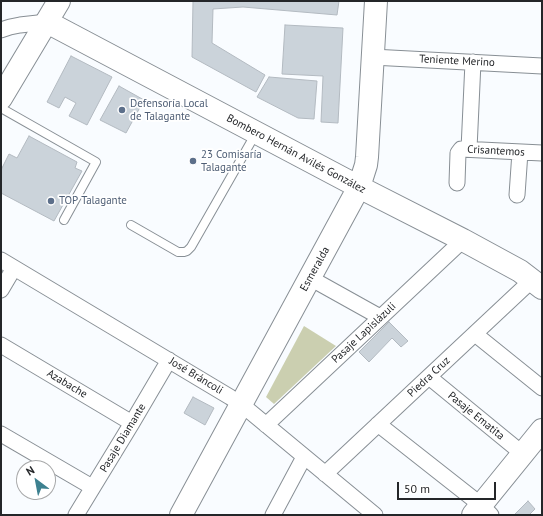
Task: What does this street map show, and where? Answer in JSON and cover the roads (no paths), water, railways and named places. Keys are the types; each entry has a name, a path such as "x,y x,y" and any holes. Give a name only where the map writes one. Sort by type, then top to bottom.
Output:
{"street":[{"path":"1,98 59,1"},
{"name":"Esmeralda","path":"181,515 359,188 367,157 376,1"},
{"path":"1,30 20,25 47,22"},
{"name":"Bombero Hernán Avilés González","path":"47,22 359,188 515,268 537,284"},
{"name":"Teniente Merino","path":"372,57 542,66"},
{"path":"468,149 473,62"},
{"name":"Crisantemos","path":"457,182 458,151 462,149 542,153"},
{"path":"517,195 520,152"},
{"name":"Pasaje Lapislázuli","path":"266,425 462,240"},
{"name":"José Bráncoli","path":"1,260 241,404 375,515"},
{"path":"1,290 14,268"},
{"path":"310,278 380,317"},
{"name":"Piedra Cruz","path":"325,474 475,334 537,284"},
{"path":"475,334 542,388"},
{"name":"Azabache","path":"1,345 132,423"},
{"name":"Pasaje Diamante","path":"76,515 169,360"},
{"name":"Pasaje Ematita","path":"429,377 523,454"},
{"path":"378,424 482,512 542,430"},
{"path":"1,434 92,487"},
{"path":"273,515 304,457"}],"lane":[{"path":"1,108 96,162 64,220"},
{"path":"131,225 178,252 187,251 191,247 256,132"}],"place":[{"name":"Defensoría Local de Talagante","path":"122,110"},
{"name":"23 Comisaría Talagante","path":"193,161"},
{"name":"TOP Talagante","path":"51,201"}]}
